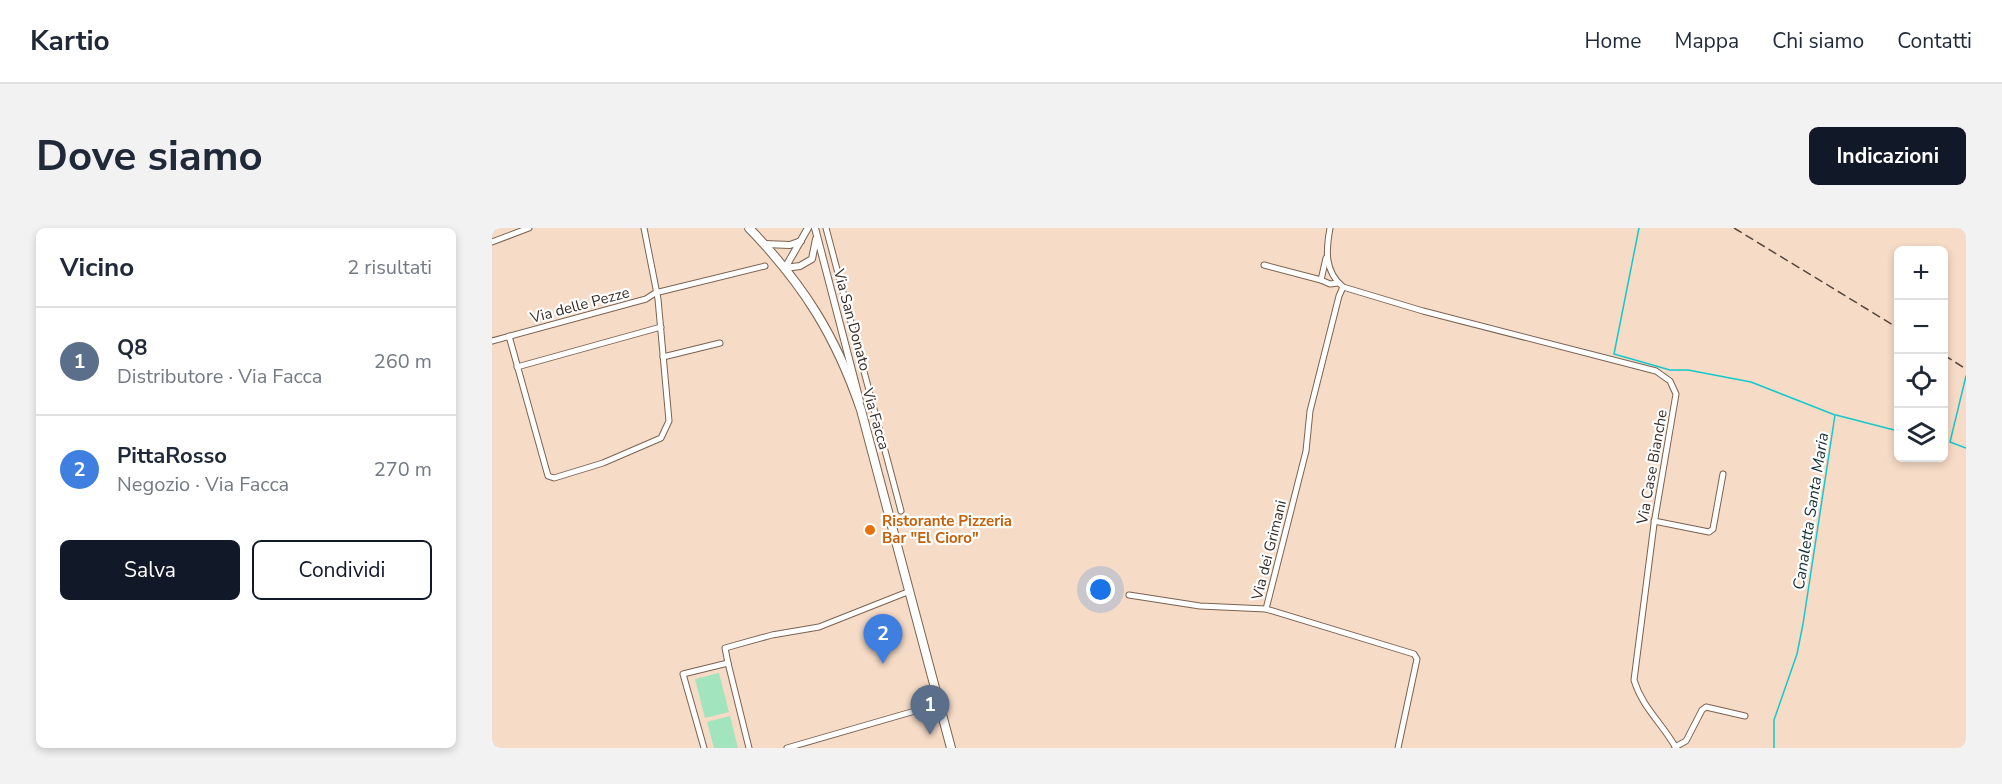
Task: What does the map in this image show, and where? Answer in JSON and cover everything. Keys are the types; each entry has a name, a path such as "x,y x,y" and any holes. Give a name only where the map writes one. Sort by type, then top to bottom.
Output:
{"main road":[{"name":"Via Facca","path":"748,228 785,268 837,346 861,410 951,748"}],"street":[{"path":"492,242 529,228"},
{"path":"509,336 545,472 548,476 554,478 603,463 661,438 669,422 658,299 644,228"},
{"path":"785,268 808,228"},
{"name":"Via San Donato","path":"815,228 860,395 861,410"},
{"path":"826,228 901,511"},
{"path":"1321,280 1330,228"},
{"name":"Via San Donato","path":"785,268 800,266 812,259 817,236"},
{"path":"764,244 790,245 802,240"},
{"path":"1326,258 1341,285"},
{"name":"Via Case Bianche","path":"1264,265 1341,285 1423,311 1656,371 1670,381 1676,394 1654,521 1634,680 1638,696 1675,748 1686,741 1702,710 1706,707 1745,717"},
{"name":"Via delle Pezze","path":"492,340 646,299 655,293 765,266"},
{"name":"Via dei Grimani","path":"1341,285 1310,411 1306,451 1266,609 1414,654 1418,659 1398,748"},
{"path":"517,367 661,327"},
{"path":"663,357 720,343"},
{"path":"1654,521 1708,531 1713,529 1722,474"},
{"path":"749,748 725,648 772,635 819,627 910,591"},
{"path":"1129,595 1190,604 1266,609"},
{"path":"704,748 683,674 728,663"},
{"path":"787,748 939,704"}],"green space":[{"path":"719,673 729,712 705,718 695,679"},
{"path":"730,716 738,748 714,748 707,722"}],"waterway":[{"name":"Canaletta Santa Maria","path":"1639,228 1614,354 1670,370 1688,370 1751,382 1835,415 1803,624 1797,654 1774,720 1774,748"},
{"path":"1966,376 1950,442 1966,448"},
{"path":"1836,415 1894,430"}],"railway":[{"path":"1734,228 1894,326"},
{"path":"1948,358 1966,369"}],"place":[{"name":"Ristorante Pizzeria Bar \"El Cioro\"","path":"870,530"},
{"name":"PittaRosso","path":"883,664"},
{"name":"Q8","path":"930,735"}]}
